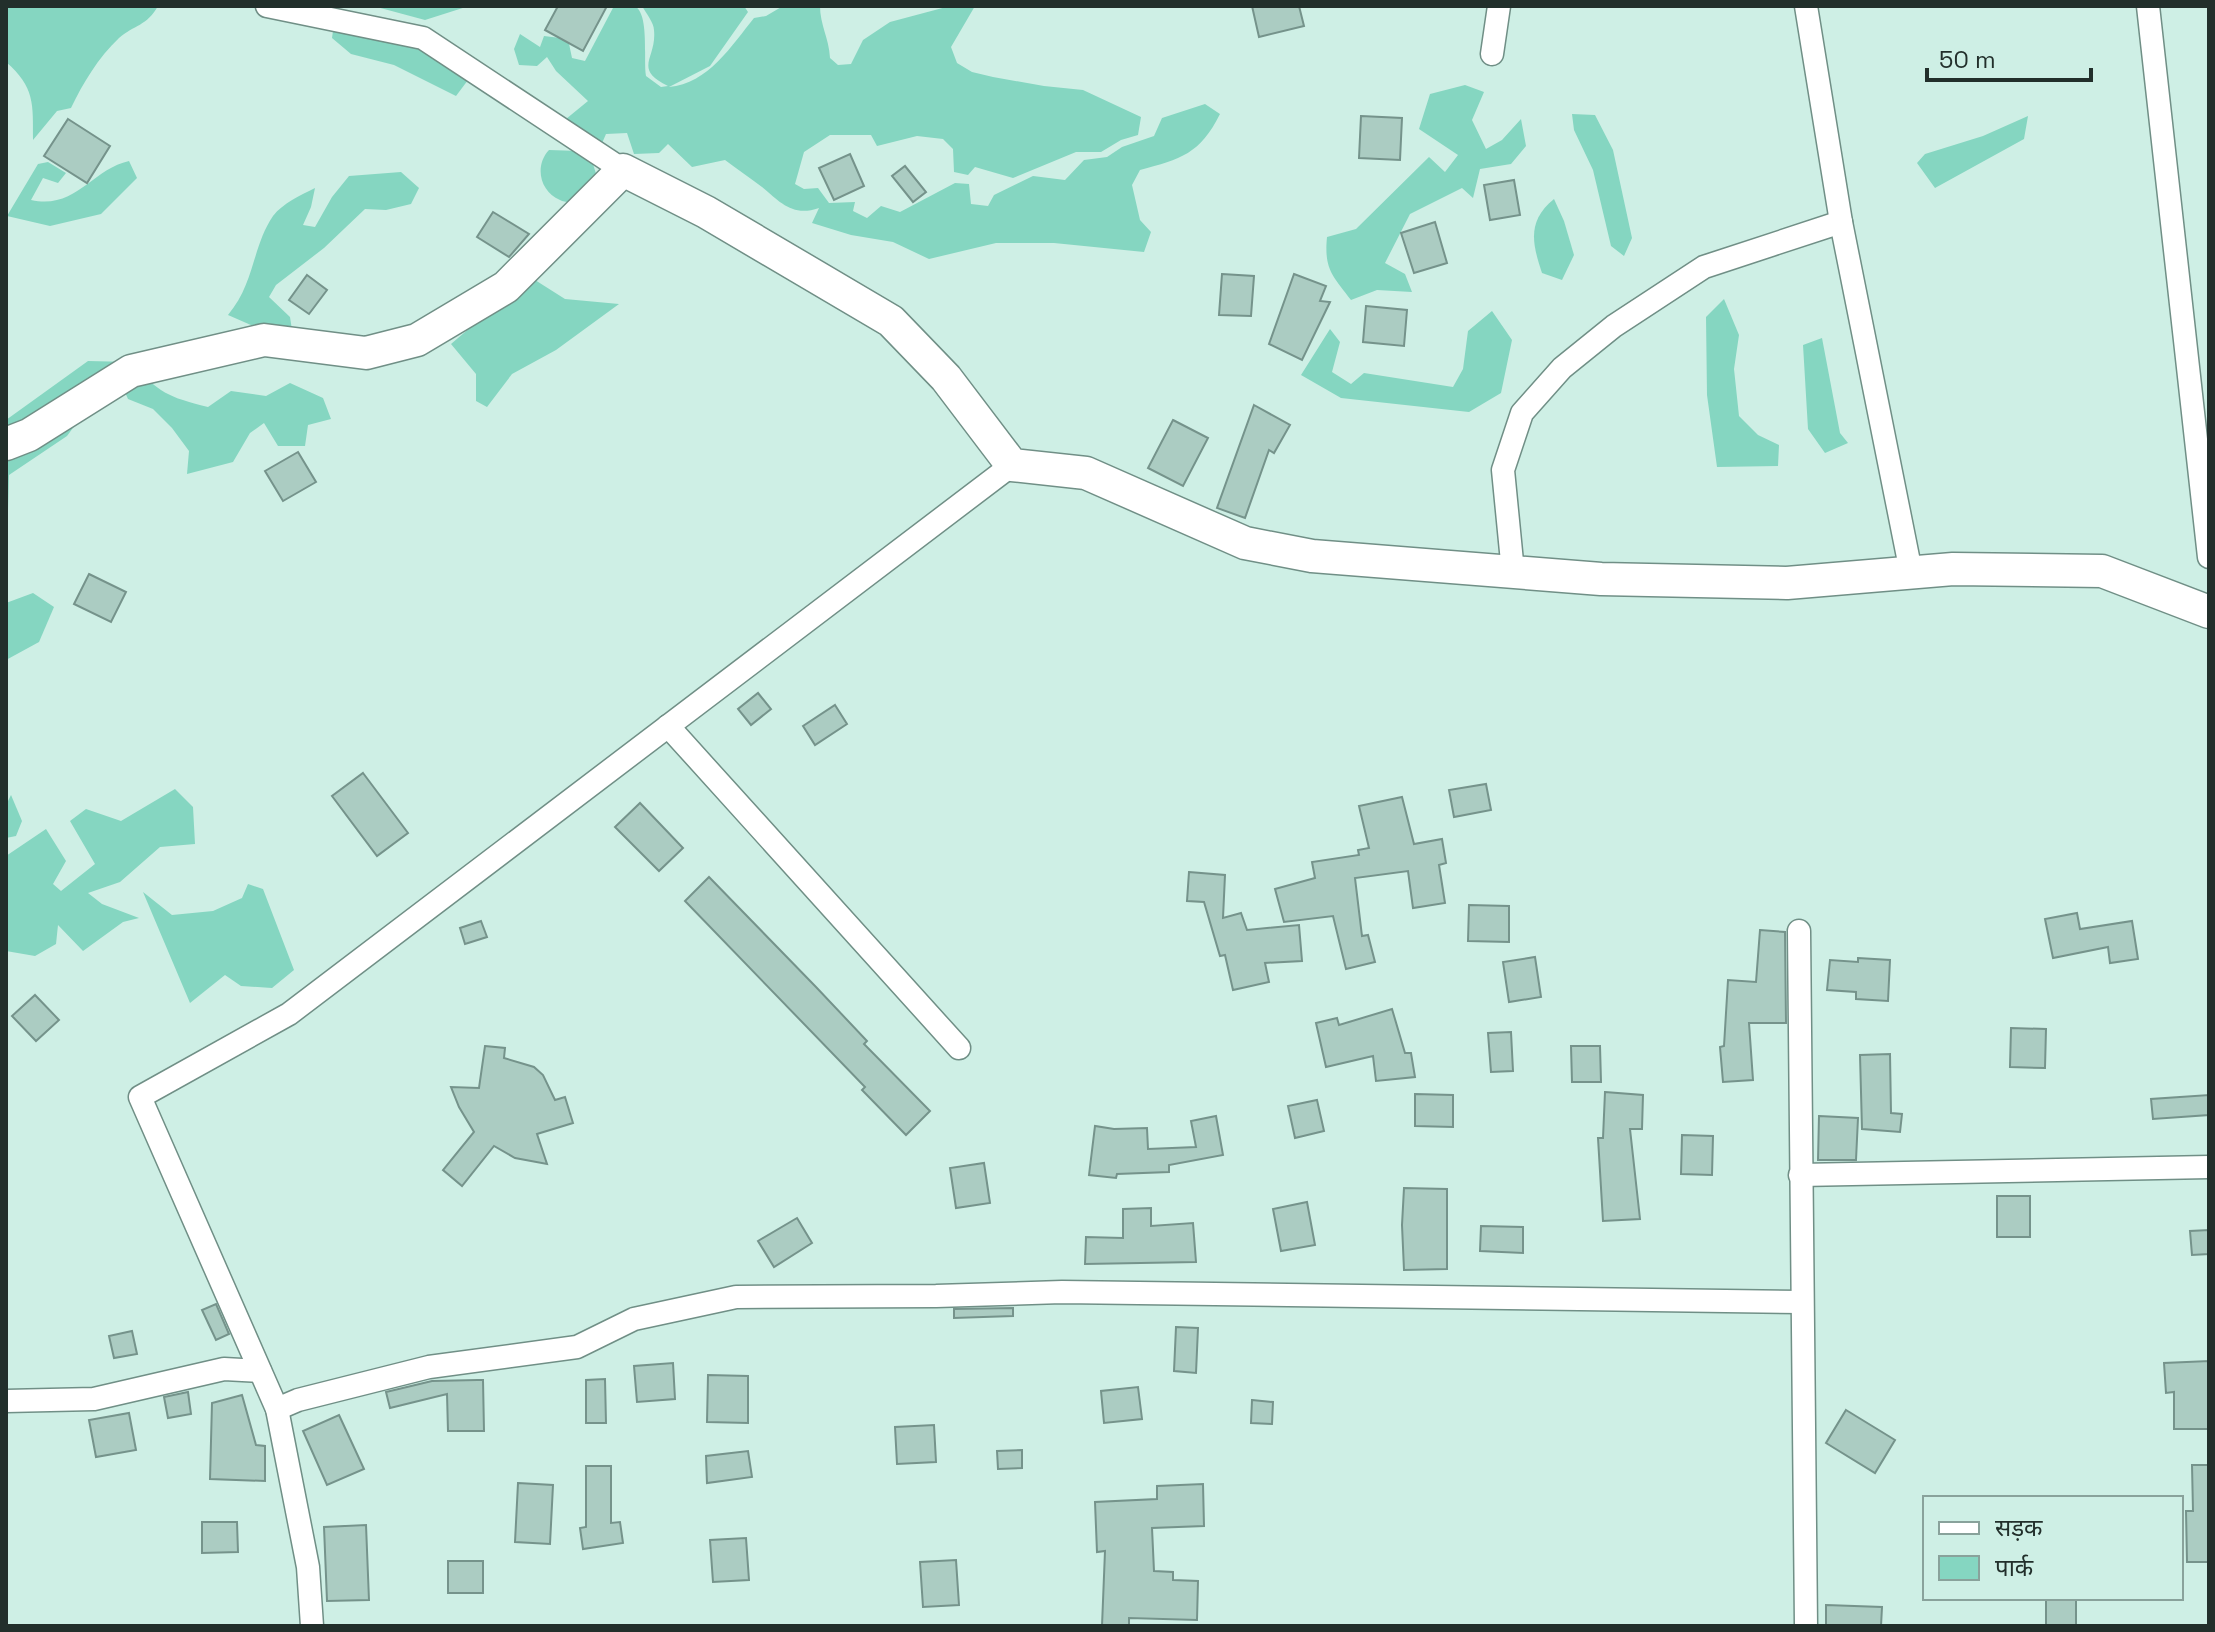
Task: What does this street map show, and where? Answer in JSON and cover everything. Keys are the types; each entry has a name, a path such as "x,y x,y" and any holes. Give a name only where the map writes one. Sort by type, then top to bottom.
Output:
{"street":[{"path":"267,6 423,38 623,170 706,212 891,321 946,378 1012,465"},
{"path":"1492,54 1499,6"},
{"path":"1806,6 1841,222 1911,572"},
{"path":"2148,6 2209,557"},
{"path":"6,444 29,435 131,371 264,340 366,353 417,340 506,287 623,170"},
{"path":"1513,572 1503,470 1522,413 1562,368 1614,326 1704,267 1841,222"},
{"path":"312,1626 308,1567 277,1409 140,1097 289,1014 1012,465 1086,473 1245,543 1312,556 1601,579 1787,583 1953,569 2102,571 2209,612"},
{"path":"668,726 959,1048"},
{"path":"1799,931 1806,1626"},
{"path":"1800,1175 2209,1167"},
{"path":"277,1409 298,1400 429,1367 577,1347 634,1319 736,1297 1062,1292 1801,1302"},
{"path":"6,1401 94,1399 224,1369 260,1371"}],"green space":[{"path":"632,5 639,10 644,27 646,76 661,87 668,86 657,80 649,68 654,30 642,6 744,6 748,12 710,66 669,87 696,79 718,62 754,18 766,16 783,6 820,6 830,58 838,65 851,64 863,40 890,22 950,6 975,6 951,47 957,63 972,72 993,77 1083,90 1141,117 1138,135 1121,140 1101,152 1076,152 1013,178 975,167 968,175 954,172 953,149 943,139 917,136 877,146 871,135 830,135 804,152 795,184 804,189 818,188 829,203 855,202 853,211 867,218 881,206 900,212 955,183 969,184 971,204 988,206 994,195 1033,176 1065,180 1084,160 1107,157 1122,147 1154,136 1162,118 1205,104 1220,114 1205,138 1188,153 1140,170 1132,185 1140,220 1151,232 1144,252 1054,243 996,243 929,259 893,242 851,235 812,223 819,208 802,211 788,207 725,160 692,167 668,144 659,153 634,154 627,133 606,134 593,164 598,180 580,203 564,202 553,196 544,185 542,163 549,150 579,151 566,119 588,101 556,71 547,57 537,66 519,65 514,49 520,34 540,47 544,36 568,39 572,58 585,61 614,6"},
{"path":"6,6 158,6 149,18 111,46 92,71 71,108 57,111 33,140 33,116 27,88 6,62"},
{"path":"373,6 469,6 425,20"},
{"path":"334,24 424,44 471,76 456,96 394,65 351,54 332,38"},
{"path":"1465,85 1484,92 1472,120 1486,149 1502,140 1521,119 1526,146 1511,164 1480,169 1473,198 1462,188 1410,214 1385,263 1405,274 1412,292 1377,290 1351,300 1328,264 1327,237 1356,229 1429,157 1445,172 1458,155 1419,129 1430,94"},
{"path":"1572,114 1595,115 1613,150 1632,238 1624,256 1611,246 1593,170 1574,130"},
{"path":"2028,116 2024,139 1935,188 1917,163 1925,154 1983,136"},
{"path":"129,161 137,178 101,214 50,226 7,216 38,164 48,162 66,173 58,183 43,178 31,200 47,202 72,194 116,165"},
{"path":"401,172 419,188 411,204 386,210 365,209 324,248 276,285 269,297 290,317 292,330 262,330 228,315 249,278 266,228 282,207 315,188 303,225 315,227 332,197 349,176"},
{"path":"1554,199 1574,255 1562,280 1542,273 1534,242 1539,216"},
{"path":"535,280 565,299 619,304 556,350 512,374 487,407 476,401 476,374 451,344 499,303"},
{"path":"1724,299 1739,335 1734,369 1739,416 1758,435 1779,445 1778,466 1717,467 1707,395 1706,317"},
{"path":"1492,311 1512,340 1501,393 1469,412 1341,398 1301,375 1330,329 1340,342 1332,372 1351,384 1364,373 1453,387 1463,369 1468,331"},
{"path":"1822,338 1840,433 1848,443 1825,453 1808,429 1803,345"},
{"path":"88,361 131,362 165,392 208,407 231,391 266,396 290,383 323,398 331,419 308,425 305,446 278,446 264,423 250,433 233,462 187,474 189,451 153,409 128,399 117,374 109,379 67,436 9,475 8,511 6,420"},
{"path":"33,593 54,607 39,642 6,660 6,603"},
{"path":"175,789 193,807 195,844 160,847 120,882 88,893 102,904 139,918 123,922 83,951 58,925 56,944 35,956 6,951 6,856 46,829 66,861 53,884 61,891 95,864 70,821 86,809 121,821"},
{"path":"11,795 22,821 16,836 6,838 6,805"},
{"path":"248,884 263,889 294,970 272,988 241,986 225,975 190,1003 143,892 172,915 213,911 242,898"}],"building":[{"path":"558,6 607,6 583,51 545,30"},
{"path":"1252,6 1299,6 1304,26 1259,37"},
{"path":"1361,116 1402,118 1400,160 1359,158"},
{"path":"68,119 110,146 87,183 44,156"},
{"path":"850,154 864,186 834,200 819,168"},
{"path":"905,166 926,192 913,202 892,176"},
{"path":"1514,180 1520,215 1490,220 1484,185"},
{"path":"493,212 529,234 509,257 477,237"},
{"path":"1435,222 1447,263 1414,273 1401,233"},
{"path":"1222,274 1254,276 1251,316 1219,315"},
{"path":"1294,274 1326,286 1320,301 1330,302 1302,360 1269,344"},
{"path":"307,275 327,290 309,314 289,300"},
{"path":"1366,306 1407,310 1404,346 1363,342"},
{"path":"1254,405 1290,425 1274,453 1269,450 1245,518 1217,508"},
{"path":"1173,420 1208,438 1183,486 1148,468"},
{"path":"298,452 316,482 283,501 265,471"},
{"path":"89,574 126,592 111,622 74,604"},
{"path":"758,693 771,709 751,725 738,709"},
{"path":"835,705 847,724 815,745 803,726"},
{"path":"363,773 408,833 377,856 332,796"},
{"path":"1486,784 1491,810 1454,817 1449,790"},
{"path":"1402,797 1414,844 1442,839 1446,863 1439,865 1445,903 1413,908 1408,871 1355,878 1362,936 1368,935 1375,962 1346,969 1333,916 1284,922 1275,889 1315,878 1312,862 1359,855 1358,850 1369,848 1359,806"},
{"path":"640,803 683,848 659,871 615,827"},
{"path":"1189,872 1225,875 1223,918 1241,913 1247,930 1299,925 1302,961 1265,963 1269,982 1233,990 1225,955 1220,956 1204,902 1187,901"},
{"path":"709,877 930,1111 906,1135 862,1090 865,1087 685,901"},
{"path":"1469,905 1509,906 1509,942 1468,941"},
{"path":"2077,913 2080,929 2132,921 2138,959 2110,963 2108,947 2053,958 2045,919"},
{"path":"481,921 487,937 465,944 460,928"},
{"path":"1760,930 1785,932 1786,1023 1749,1023 1753,1080 1723,1082 1720,1047 1724,1046 1728,980 1756,982"},
{"path":"1535,957 1541,997 1509,1002 1503,962"},
{"path":"1858,958 1890,960 1888,1001 1856,999 1856,992 1827,990 1830,960 1858,962"},
{"path":"35,995 59,1020 36,1041 12,1016"},
{"path":"1392,1009 1405,1053 1411,1053 1415,1077 1376,1081 1373,1056 1326,1067 1316,1023 1337,1018 1339,1025"},
{"path":"2011,1028 2046,1029 2045,1068 2010,1067"},
{"path":"1511,1032 1513,1071 1491,1072 1488,1033"},
{"path":"485,1046 505,1048 504,1058 534,1067 543,1075 555,1100 565,1097 573,1123 537,1134 547,1164 515,1158 494,1146 462,1186 443,1170 474,1132 451,1087 479,1088"},
{"path":"1571,1046 1600,1046 1601,1082 1572,1082"},
{"path":"1890,1054 1891,1113 1902,1114 1900,1132 1862,1129 1860,1055"},
{"path":"1605,1092 1643,1095 1642,1129 1630,1129 1640,1219 1603,1221 1598,1138 1603,1138"},
{"path":"1415,1094 1453,1095 1453,1127 1415,1126"},
{"path":"2209,1095 2209,1115 2153,1119 2151,1099"},
{"path":"1317,1100 1324,1131 1295,1138 1288,1106"},
{"path":"1216,1116 1223,1155 1169,1165 1169,1172 1117,1174 1116,1178 1089,1175 1095,1126 1147,1128 1148,1149 1196,1147 1191,1121"},
{"path":"1819,1116 1858,1118 1856,1160 1818,1160"},
{"path":"1682,1135 1713,1136 1712,1175 1681,1174"},
{"path":"984,1163 990,1203 956,1208 950,1168"},
{"path":"1404,1188 1447,1189 1447,1269 1404,1270"},
{"path":"1997,1196 2030,1196 2030,1237 1997,1237"},
{"path":"1307,1202 1315,1245 1281,1251 1273,1209"},
{"path":"1151,1208 1151,1226 1193,1223 1196,1262 1085,1264 1086,1237 1123,1238 1123,1209"},
{"path":"797,1218 812,1243 774,1267 758,1241"},
{"path":"1481,1226 1523,1227 1523,1253 1480,1251"},
{"path":"2209,1230 2209,1254 2192,1255 2190,1231"},
{"path":"216,1304 229,1334 216,1340 202,1310"},
{"path":"1013,1308 1013,1316 954,1318 954,1309"},
{"path":"1176,1327 1198,1328 1196,1373 1174,1371"},
{"path":"132,1331 137,1354 114,1358 109,1336"},
{"path":"2209,1361 2209,1429 2174,1429 2174,1392 2166,1393 2164,1363"},
{"path":"673,1363 675,1399 637,1402 634,1366"},
{"path":"708,1375 748,1376 748,1423 707,1422"},
{"path":"605,1379 606,1423 586,1423 586,1380"},
{"path":"483,1380 484,1431 448,1431 447,1394 390,1408 386,1392 432,1381"},
{"path":"1138,1387 1142,1419 1104,1423 1101,1391"},
{"path":"188,1392 191,1414 168,1418 164,1397"},
{"path":"242,1395 256,1445 265,1446 265,1481 210,1479 212,1403"},
{"path":"1252,1400 1273,1402 1272,1424 1251,1423"},
{"path":"1846,1410 1895,1440 1875,1473 1826,1443"},
{"path":"129,1413 136,1450 96,1457 89,1420"},
{"path":"339,1415 364,1469 327,1485 303,1431"},
{"path":"934,1425 936,1462 897,1464 895,1427"},
{"path":"1022,1450 1022,1468 998,1469 997,1451"},
{"path":"748,1451 752,1477 707,1483 706,1456"},
{"path":"2192,1465 2209,1465 2209,1562 2187,1562 2186,1511 2193,1511"},
{"path":"586,1466 611,1466 611,1523 620,1522 623,1543 583,1549 580,1528 586,1527"},
{"path":"518,1483 553,1485 550,1544 515,1542"},
{"path":"1203,1484 1204,1526 1152,1528 1154,1571 1173,1572 1173,1580 1198,1581 1197,1620 1129,1618 1129,1626 1102,1626 1105,1551 1097,1552 1095,1502 1157,1499 1157,1486"},
{"path":"202,1522 237,1522 238,1552 202,1553"},
{"path":"366,1525 369,1600 327,1601 324,1527"},
{"path":"746,1538 749,1580 713,1582 710,1540"},
{"path":"956,1560 959,1605 923,1607 920,1562"},
{"path":"448,1561 483,1561 483,1593 448,1593"},
{"path":"2046,1600 2076,1600 2076,1626 2046,1626"},
{"path":"1826,1605 1882,1607 1881,1626 1826,1626"}]}
